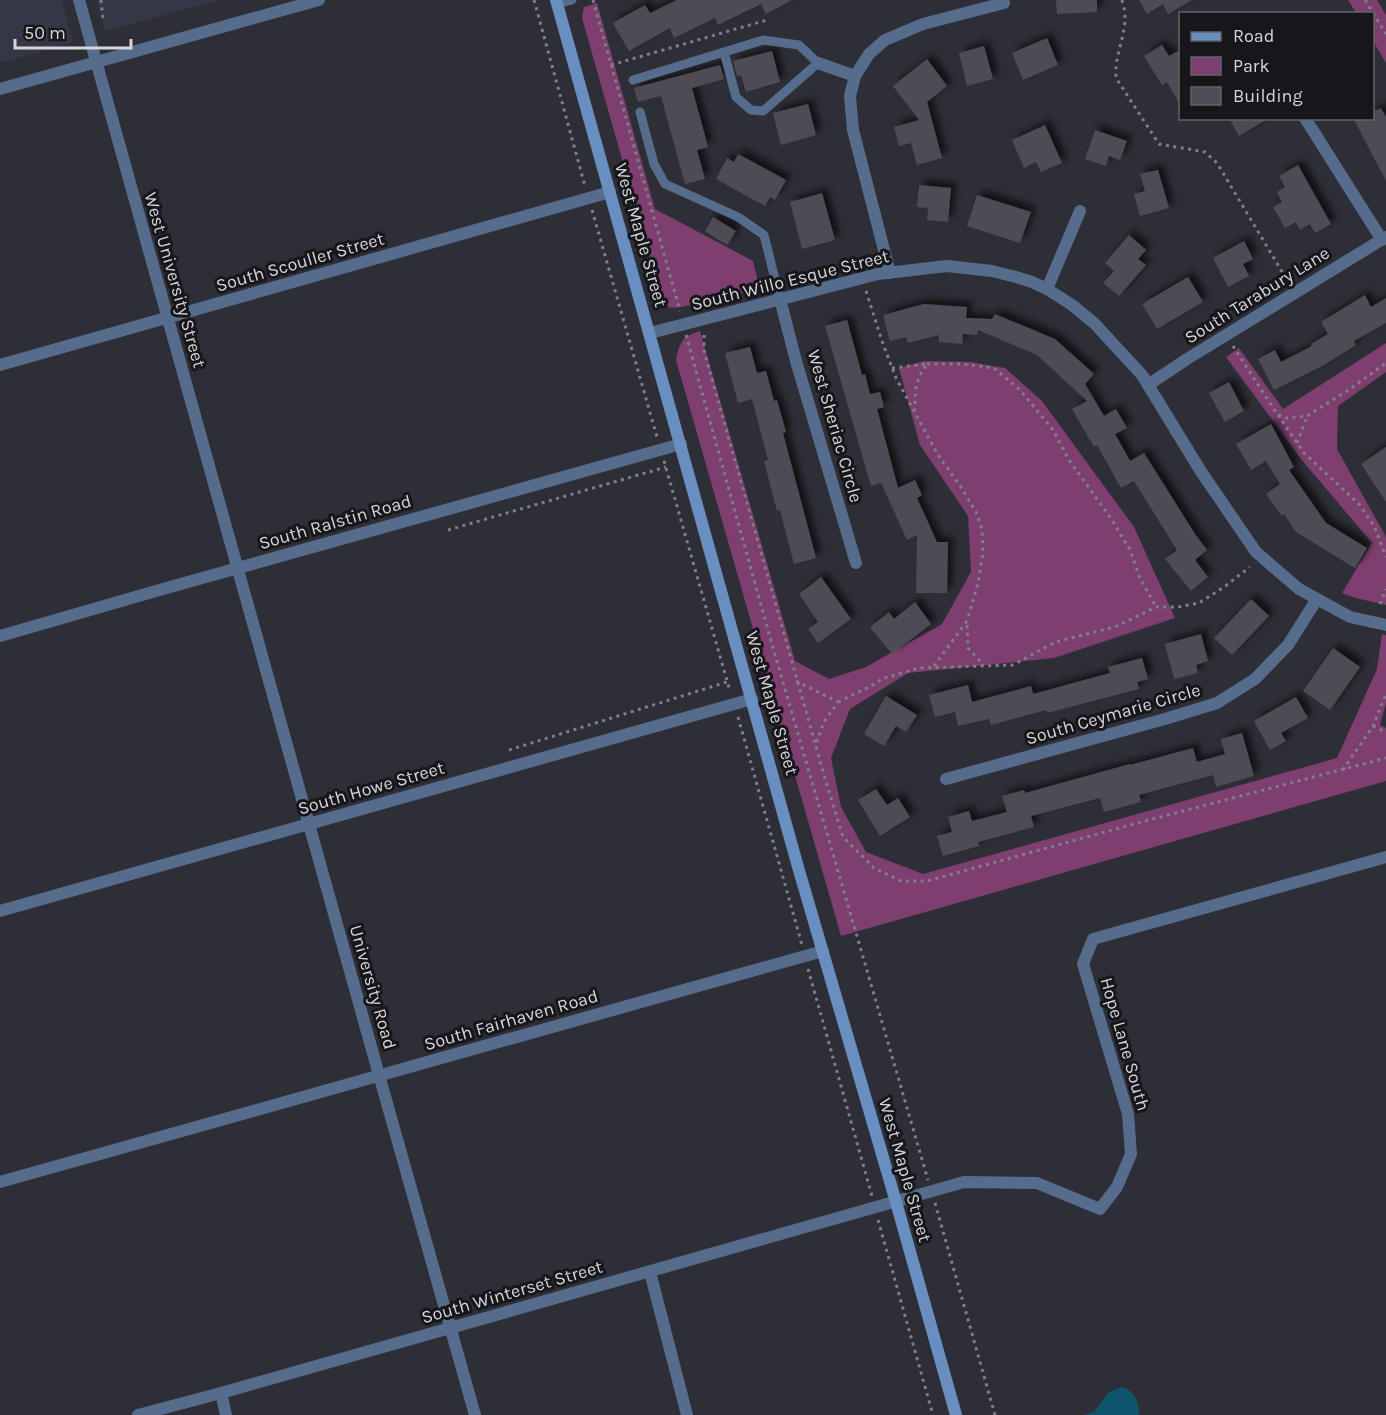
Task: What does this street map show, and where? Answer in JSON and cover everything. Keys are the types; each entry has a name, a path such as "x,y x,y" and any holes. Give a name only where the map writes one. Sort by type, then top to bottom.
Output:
{"main road":[{"name":"West Maple Street","path":"556,2 956,1415"}],"street":[{"name":"West University Street","path":"79,0 238,568"},
{"path":"0,89 319,0"},
{"path":"890,273 853,130 850,96 855,76 869,54 885,40 923,24 1004,3"},
{"path":"818,63 855,76"},
{"path":"1306,120 1384,239"},
{"name":"South Scouller Street","path":"0,365 610,192"},
{"path":"1047,289 1080,211"},
{"name":"South Tarabury Lane","path":"1148,385 1384,239"},
{"name":"South Willo Esque Street","path":"650,333 878,274 947,266 1016,277 1047,289 1094,323 1142,375 1200,470 1256,552 1299,590 1350,617 1386,625"},
{"name":"West Sheriac Circle","path":"780,299 856,563"},
{"name":"South Ralstin Road","path":"0,636 681,444"},
{"name":"University Road","path":"238,568 475,1415"},
{"name":"South Ceymarie Circle","path":"946,778 1216,703 1255,679 1288,645 1317,599"},
{"name":"South Howe Street","path":"0,911 752,699"},
{"name":"Hope Lane South","path":"896,1202 964,1182 1037,1183 1100,1209 1117,1187 1131,1154 1128,1114 1083,964 1093,939 1386,857"},
{"name":"South Fairhaven Road","path":"0,1182 823,951"},
{"name":"South Winterset Street","path":"138,1415 896,1202"},
{"path":"650,1272 687,1415"},
{"path":"220,1393 226,1415"}],"lane":[{"path":"556,2 572,0"},
{"path":"633,80 724,52 763,40 799,45 818,63 763,111 751,111 736,97 724,52"},
{"path":"640,112 654,164 665,184 738,217 764,235 780,299"}],"path":[{"path":"101,0 103,19"},
{"path":"593,0 778,664 995,1415"},
{"path":"1122,0 1125,15 1115,66 1116,78 1159,144 1205,152 1217,163 1287,280"},
{"path":"1374,15 1386,34"},
{"path":"611,64 767,20"},
{"path":"865,290 882,344 896,378 938,455 976,512 982,529 983,553 978,583 967,621 968,648 984,665"},
{"path":"704,335 704,351 796,681 843,837 874,868 901,881 927,881 1386,758"},
{"path":"1233,346 1304,453 1360,505 1375,528 1386,557"},
{"path":"1277,414 1286,418 1307,416 1386,363"},
{"path":"892,368 927,364 963,364 994,368 1020,390 1053,430 1068,460 1113,520 1130,550 1140,578 1156,607"},
{"path":"915,411 915,388 927,364"},
{"path":"1297,443 1307,416"},
{"path":"448,530 666,467"},
{"path":"815,745 824,722 838,702 884,678 919,668 1013,665 1055,642 1115,627 1156,607 1178,607 1199,603 1250,567"},
{"path":"1380,603 1386,589"},
{"path":"933,668 967,621"},
{"path":"796,681 838,702"},
{"path":"508,750 727,682"},
{"path":"1343,770 1373,726 1386,694"},
{"path":"1373,726 1386,732"}],"shaded area":[{"path":"0,0 62,0 73,42 0,63"},
{"path":"97,0 221,0 105,31"}],"green space":[{"path":"1348,0 1377,0 1386,15 1386,63 1374,43 1374,12 1355,12"},
{"path":"597,3 655,209 753,261 760,290 670,308 661,297 582,18 584,7"},
{"path":"700,331 795,661 829,679 866,667 942,624 971,572 968,516 920,445 899,368 924,361 970,362 1005,368 1042,401 1134,527 1175,618 1054,658 908,673 850,709 831,758 841,807 866,852 923,874 1337,758 1377,669 1382,634 1386,635 1386,703 1380,725 1386,728 1386,781 841,936 676,360 682,341"},
{"path":"1386,343 1386,372 1338,406 1337,449 1386,537 1386,605 1342,593 1372,543 1301,459 1226,357 1239,348 1283,409"}],"water":[{"path":"1121,1387 1130,1391 1135,1397 1139,1415 1084,1415 1094,1412 1108,1393"}],"building":[{"path":"677,0 792,0 766,14 761,4 718,25 715,18 674,38 670,28 629,51 613,23 645,5 650,13"},
{"path":"1056,0 1097,0 1097,12 1057,14"},
{"path":"1139,0 1192,0 1168,14 1163,4 1147,14"},
{"path":"1047,38 1058,65 1023,80 1012,53"},
{"path":"1162,45 1169,56 1179,51 1179,103 1167,82 1162,85 1144,56"},
{"path":"984,46 993,79 967,86 959,53"},
{"path":"772,51 780,82 746,92 741,75 737,76 733,61"},
{"path":"927,59 947,86 927,102 942,158 917,165 911,143 899,146 894,127 919,120 893,86"},
{"path":"720,65 724,79 692,88 708,147 697,150 705,179 685,184 661,96 638,102 634,88"},
{"path":"808,104 816,135 781,145 773,113"},
{"path":"1381,108 1386,117 1386,181 1354,120 1374,120 1374,111"},
{"path":"1230,120 1266,120 1239,136"},
{"path":"1045,125 1062,163 1041,172 1036,162 1024,168 1012,140"},
{"path":"1095,130 1127,141 1120,160 1109,156 1106,166 1085,159"},
{"path":"738,154 786,180 775,200 770,197 765,206 716,179 727,158 734,162"},
{"path":"1298,165 1331,224 1315,233 1310,224 1300,230 1296,222 1285,228 1273,207 1282,202 1277,192 1285,187 1279,176"},
{"path":"1158,170 1169,208 1140,216 1134,194 1145,191 1140,174"},
{"path":"919,185 951,188 948,222 927,220 928,208 917,207"},
{"path":"822,193 835,240 802,249 790,202"},
{"path":"977,195 1031,212 1020,243 967,226"},
{"path":"713,217 736,231 727,245 705,231"},
{"path":"1129,235 1146,250 1138,259 1146,265 1119,296 1103,283 1114,271 1105,263"},
{"path":"1244,241 1253,259 1243,264 1249,276 1228,287 1213,258"},
{"path":"1188,277 1203,302 1157,329 1142,304"},
{"path":"1365,295 1371,307 1386,298 1386,323 1354,341 1356,345 1324,365 1274,390 1258,359 1275,350 1281,362 1312,346 1311,344 1328,334 1321,322"},
{"path":"924,304 967,307 966,318 992,319 995,314 1055,339 1094,374 1085,384 1104,416 1116,409 1127,428 1115,434 1130,461 1144,453 1207,550 1195,560 1208,577 1191,591 1165,559 1177,550 1134,481 1121,488 1097,445 1094,447 1072,409 1087,401 1037,355 978,330 977,335 963,334 962,344 939,342 939,335 908,343 906,337 890,341 883,315"},
{"path":"847,320 862,375 865,374 870,394 880,392 884,407 877,409 898,488 915,480 922,495 917,498 937,542 948,542 947,593 916,593 917,535 907,540 881,483 871,486 825,326"},
{"path":"750,347 757,373 766,371 774,401 777,400 786,432 783,433 816,558 794,564 764,461 768,460 752,399 738,403 725,353"},
{"path":"1229,382 1244,411 1225,422 1209,393"},
{"path":"1271,424 1294,467 1289,470 1326,523 1367,548 1355,568 1296,532 1284,514 1282,516 1266,494 1280,484 1266,461 1251,470 1236,444"},
{"path":"1386,447 1386,502 1361,464"},
{"path":"821,577 851,619 818,643 808,629 818,622 799,594"},
{"path":"1251,599 1269,616 1232,655 1214,638"},
{"path":"915,602 931,624 892,654 870,627 889,612 894,619"},
{"path":"1201,634 1208,661 1196,665 1198,673 1174,679 1165,644"},
{"path":"1333,648 1360,667 1330,710 1303,691"},
{"path":"1142,658 1148,679 1137,682 1139,689 991,725 989,719 958,726 955,712 935,717 929,695 968,685 972,702 1031,686 1033,694 1110,673 1108,667"},
{"path":"886,696 917,715 906,732 896,726 884,746 864,734"},
{"path":"1296,697 1308,718 1281,733 1286,741 1270,750 1254,721"},
{"path":"1242,733 1254,776 1216,787 1213,775 1139,795 1141,802 1104,812 1100,798 1031,816 1034,827 978,842 979,846 943,856 937,836 952,832 948,817 969,811 972,821 1007,812 1002,796 1024,790 1025,793 1193,748 1197,762 1225,754 1221,739"},
{"path":"876,789 887,805 898,798 910,817 880,836 858,800"}]}
